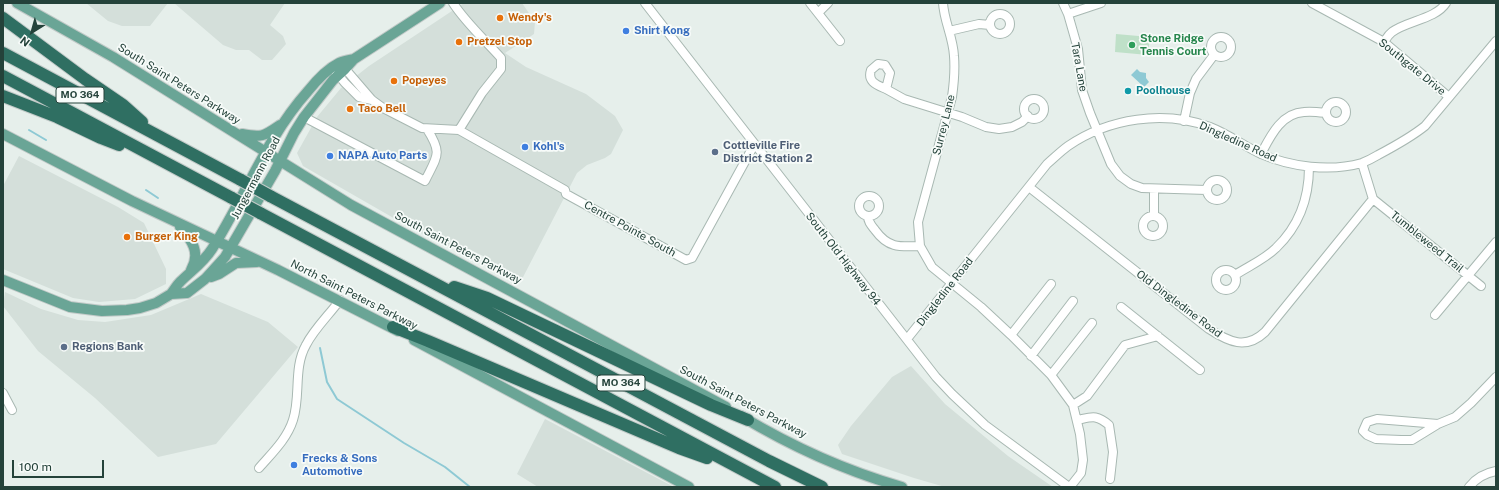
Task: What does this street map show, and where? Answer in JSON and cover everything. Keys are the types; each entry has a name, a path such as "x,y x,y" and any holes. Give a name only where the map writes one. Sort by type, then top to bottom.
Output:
{"highway":[{"path":"3,18 79,75 123,105 158,136"},
{"name":"MO 364","path":"3,53 762,458 822,487"},
{"name":"MO 364","path":"3,76 775,487"},
{"path":"3,96 58,117 101,138 156,157"},
{"path":"420,276 487,298 748,420"},
{"path":"393,327 679,448 741,469"}],"main road":[{"name":"South Saint Peters Parkway","path":"17,3 113,57 351,205 715,400 748,420 790,442 831,461 902,487"},
{"name":"Jungermann Road","path":"171,294 179,282 203,260 216,241 284,122 310,88 440,3"},
{"name":"Jungermann Road","path":"3,280 60,303 89,310 114,311 140,308 171,294 187,293 216,268 231,248 294,133 339,69"},
{"path":"237,133 262,136 284,122"},
{"name":"North Saint Peters Parkway","path":"3,134 98,184 393,327 426,347 689,487"},
{"path":"175,222 190,238 196,251 194,265 189,274"},
{"path":"205,279 219,274 236,263 260,262"}],"street":[{"path":"453,3 458,11 501,58 500,70 482,93 459,130"},
{"name":"South Old Highway 94","path":"645,3 936,377 968,410 1007,442 1070,487"},
{"path":"810,3 840,41"},
{"path":"818,12 828,3"},
{"name":"Surrey Lane","path":"920,246 918,222 948,112 954,80 954,55 944,16 943,3"},
{"name":"Tara Lane","path":"1063,3 1068,14 1078,49 1082,90 1111,164 1120,176 1131,184 1142,188 1207,190"},
{"path":"1068,14 1100,3"},
{"name":"Southgate Drive","path":"1312,3 1384,42 1450,97"},
{"path":"1384,42 1390,33 1401,26 1443,8 1446,3"},
{"path":"949,31 979,24 990,24"},
{"name":"Dingledine Road","path":"907,339 1047,164 1068,146 1098,130 1127,121 1151,118 1184,121 1211,128 1261,154 1283,162 1310,167 1332,167 1362,163 1410,138 1424,126 1496,41"},
{"path":"1184,121 1190,93 1196,79 1214,55"},
{"name":"Centre Pointe South","path":"339,69 359,97 372,100 416,125 427,129 444,128 459,130 565,190 566,194 686,260 692,258 754,145"},
{"path":"886,89 904,99 948,112 986,128 999,129 1012,127 1022,122 1028,116"},
{"path":"1261,154 1273,132 1282,122 1293,115 1303,112 1326,113"},
{"path":"304,117 425,181 437,157 438,151 427,129"},
{"path":"1362,163 1373,199"},
{"path":"1235,275 1276,249 1293,226 1303,209 1310,167"},
{"name":"Old Dingledine Road","path":"1029,187 1209,329 1222,337 1239,343 1259,338 1265,332 1373,199"},
{"path":"1154,189 1154,216"},
{"name":"Tumbleweed Trail","path":"1373,199 1481,286"},
{"path":"868,216 868,221 880,237 893,246 920,246 932,267 953,283 1011,335 1051,375 1073,405 1080,434 1083,460 1080,473 1070,487"},
{"path":"1435,315 1496,242"},
{"path":"1011,335 1051,284"},
{"path":"259,468 289,431 293,419 298,372 301,357 306,344 340,300"},
{"path":"1031,356 1073,301"},
{"path":"1121,307 1200,370"},
{"path":"1051,375 1092,323"},
{"path":"1073,405 1087,396 1125,345 1158,336"},
{"path":"1438,424 1377,419 1367,422 1363,431 1372,438 1412,440 1438,424 1455,417 1471,403 1496,376"},
{"path":"3,394 12,410"},
{"path":"1077,420 1096,417 1101,418 1109,424 1113,452 1110,479"},
{"path":"1473,485 1486,473 1496,470"}],"shaded area":[{"path":"86,3 168,3 150,26 122,26 108,21"},
{"path":"174,3 285,3 270,25 283,36 286,44 272,60 262,60 249,50 236,50 223,45"},
{"path":"464,3 522,3 535,22 534,34 505,53 526,67 586,94 615,116 623,130 611,154 587,165 577,173 522,279 516,284 483,256 469,249 451,248 411,228 303,166 297,153 317,117 341,88 369,66"},
{"path":"19,156 118,207 144,223 166,269 166,284 135,299 99,302 73,298 3,269 3,186"},
{"path":"5,292 41,309 78,320 105,322 151,315 201,294 268,322 298,347 216,444 158,457 95,398 38,351 3,306"},
{"path":"911,366 945,404 1008,456 1053,487 945,487 842,454 838,445 851,426 892,377"},
{"path":"545,419 674,487 538,487 517,474"}],"green space":[{"name":"Stone Ridge Tennis Court","path":"1116,34 1150,37 1148,55 1115,52"}],"water":[{"path":"1137,69 1140,72 1146,73 1146,78 1149,82 1144,87 1131,75"}],"waterway":[{"path":"29,130 46,140"},
{"path":"146,190 158,198"},
{"path":"320,348 327,382 337,399 404,443 445,467 470,487"}],"place":[{"name":"Wendy's","path":"500,18"},
{"name":"Shirt Kong","path":"626,31"},
{"name":"Pretzel Stop","path":"459,42"},
{"name":"Stone Ridge Tennis Court","path":"1132,45"},
{"name":"Popeyes","path":"394,81"},
{"name":"Poolhouse","path":"1128,91"},
{"name":"Taco Bell","path":"350,109"},
{"name":"Kohl's","path":"525,147"},
{"name":"Cottleville Fire District Station 2","path":"715,152"},
{"name":"NAPA Auto Parts","path":"330,156"},
{"name":"Burger King","path":"127,237"},
{"name":"Regions Bank","path":"64,347"},
{"name":"Frecks & Sons Automotive","path":"294,465"}]}
